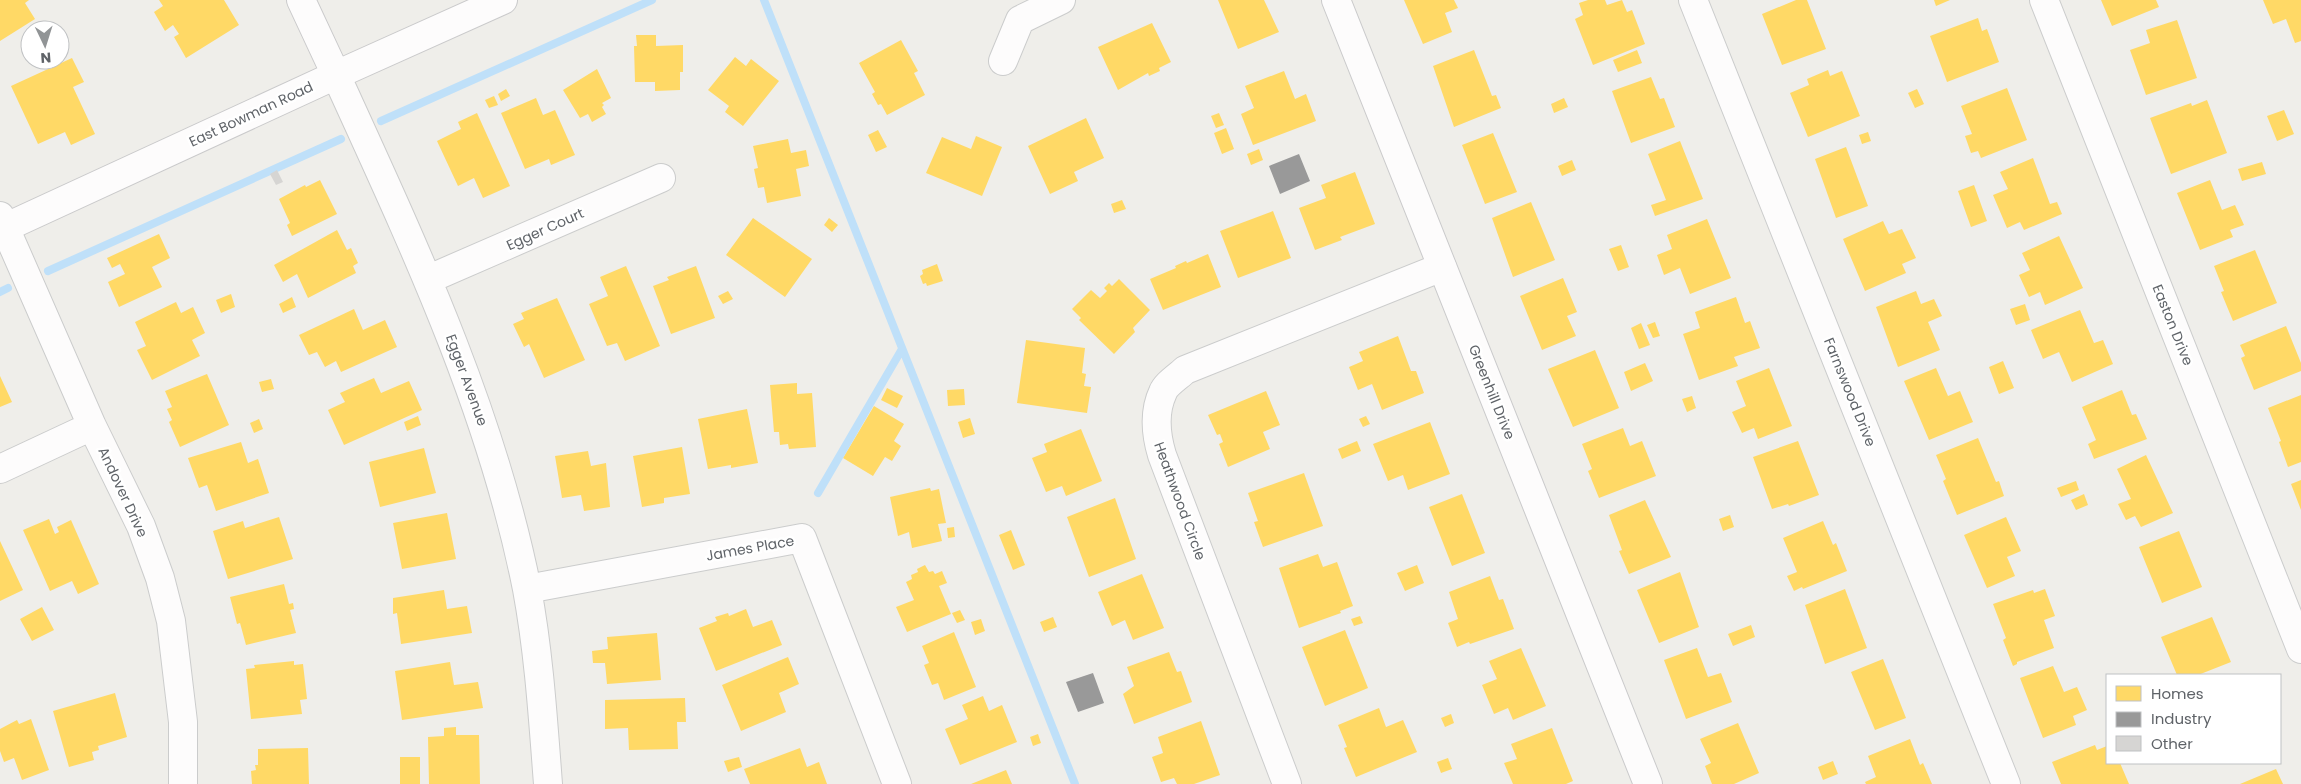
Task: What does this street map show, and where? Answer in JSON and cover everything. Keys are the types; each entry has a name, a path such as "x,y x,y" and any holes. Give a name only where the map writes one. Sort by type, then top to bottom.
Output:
{"street":[{"name":"Egger Avenue","path":"301,0 428,279 471,386 495,461 527,589 539,667 548,784"},
{"name":"East Bowman Road","path":"2,224 503,0"},
{"path":"1003,61 1020,20 1061,0"},
{"name":"Greenhill Drive","path":"1336,0 1648,784"},
{"name":"Farnswood Drive","path":"1693,0 2006,784"},
{"name":"Easton Drive","path":"2044,0 2301,649"},
{"name":"Egger Court","path":"428,279 661,178"},
{"name":"Andover Drive","path":"2,224 92,426 141,526 160,578 171,621 183,722 183,784"},
{"name":"Heathwood Circle","path":"1287,784 1162,456 1156,435 1156,418 1163,391 1185,370 1442,267"},
{"path":"0,469 92,426"},
{"name":"James Place","path":"527,589 802,538 898,784"}],"building: Homes":[{"path":"0,0 29,0 25,3 35,19 20,20 20,28 0,41"},
{"path":"159,0 224,0 239,25 186,58 174,37 179,34 173,25 165,31 154,12 163,6"},
{"path":"1218,0 1264,0 1279,32 1238,49"},
{"path":"1404,0 1454,0 1458,8 1445,13 1452,32 1423,44"},
{"path":"1588,0 1605,0 1607,5 1622,0 1627,12 1632,10 1645,44 1593,65 1575,19 1583,15 1579,3"},
{"path":"1796,0 1807,0 1826,49 1782,65 1762,14"},
{"path":"1934,0 1950,0 1936,6"},
{"path":"2101,0 2156,0 2159,7 2112,26"},
{"path":"2263,0 2301,0 2301,41 2295,43 2286,19 2273,24"},
{"path":"1978,18 1982,31 1987,29 1999,62 1947,82 1930,36"},
{"path":"2177,20 2197,78 2146,95 2130,50 2150,43 2146,30"},
{"path":"1152,23 1171,62 1159,68 1160,71 1149,76 1148,73 1118,90 1098,47"},
{"path":"636,35 656,35 656,46 683,45 683,72 680,72 680,90 655,91 655,82 635,82 634,46 637,46"},
{"path":"901,40 918,71 914,73 925,95 887,115 881,104 878,105 872,94 875,92 859,63"},
{"path":"1474,50 1492,96 1496,95 1501,108 1454,127 1433,66"},
{"path":"1637,50 1642,63 1618,72 1613,60"},
{"path":"735,57 746,66 751,59 779,81 743,126 725,112 729,106 708,90"},
{"path":"72,58 84,82 73,87 95,134 71,145 65,132 38,144 11,86 46,70 70,70 70,59"},
{"path":"597,69 611,98 602,103 606,114 592,122 588,114 580,118 563,90"},
{"path":"1828,70 1830,76 1842,71 1860,116 1808,137 1790,93 1809,85 1807,79"},
{"path":"1284,71 1295,99 1306,94 1316,121 1253,145 1241,114 1254,108 1245,86"},
{"path":"1651,77 1660,99 1664,98 1675,127 1631,143 1612,91"},
{"path":"2007,88 2027,140 1981,158 1978,151 1971,153 1965,136 1972,134 1961,106"},
{"path":"506,89 510,96 501,101 498,94"},
{"path":"1917,89 1924,104 1915,108 1908,93"},
{"path":"494,96 498,105 489,108 485,100"},
{"path":"536,98 543,115 555,110 575,155 551,165 549,159 525,169 501,113"},
{"path":"1564,98 1568,107 1554,113 1551,104"},
{"path":"2207,100 2227,153 2171,174 2150,118 2191,103 2192,106"},
{"path":"2284,110 2294,134 2277,141 2267,116"},
{"path":"477,113 510,186 483,198 474,178 458,186 437,141 461,129 458,122"},
{"path":"1219,113 1224,125 1216,128 1211,116"},
{"path":"1086,118 1104,158 1074,172 1078,181 1050,194 1028,146"},
{"path":"1226,128 1234,149 1222,154 1214,133"},
{"path":"878,130 887,147 876,152 868,135"},
{"path":"1868,132 1871,141 1862,144 1859,135"},
{"path":"1493,133 1517,192 1485,204 1462,145"},
{"path":"976,136 1002,147 982,196 926,173 942,137 971,149"},
{"path":"788,139 791,153 806,150 809,166 796,169 801,196 767,203 764,187 758,188 754,169 758,168 753,146"},
{"path":"1680,141 1703,199 1655,216 1651,205 1666,200 1648,154"},
{"path":"1846,147 1868,206 1836,218 1815,159"},
{"path":"1259,149 1263,160 1251,165 1247,154"},
{"path":"2033,158 2050,204 2057,202 2062,214 2024,230 2020,222 2007,228 1993,195 2008,189 2000,172"},
{"path":"1572,160 1576,170 1562,176 1558,166"},
{"path":"2262,162 2266,174 2242,181 2238,169"},
{"path":"1355,172 1375,224 1340,237 1342,240 1315,250 1299,208 1326,198 1321,185"},
{"path":"320,180 337,214 292,236 287,225 290,223 279,199 305,185 306,187"},
{"path":"2210,180 2222,210 2235,205 2244,225 2230,230 2233,237 2200,250 2177,193"},
{"path":"1974,185 1987,221 1971,227 1958,191"},
{"path":"1122,200 1126,209 1114,213 1111,204"},
{"path":"1531,202 1555,260 1513,277 1492,218"},
{"path":"1273,211 1291,258 1238,278 1220,231"},
{"path":"753,218 812,259 785,297 726,255"},
{"path":"829,218 838,225 832,232 824,225"},
{"path":"1707,219 1731,278 1690,294 1680,268 1664,275 1657,255 1672,249 1667,235"},
{"path":"1883,221 1889,234 1902,229 1916,258 1902,264 1906,273 1865,291 1843,239"},
{"path":"337,230 347,250 351,248 358,263 353,266 356,273 308,298 297,274 283,282 274,265"},
{"path":"159,234 170,258 152,267 162,287 119,307 108,282 125,274 120,264 112,268 107,258"},
{"path":"2059,236 2083,288 2045,305 2040,292 2029,297 2019,275 2030,270 2022,253"},
{"path":"1621,245 1629,267 1618,271 1609,249"},
{"path":"2255,250 2277,303 2233,321 2221,292 2224,291 2214,266"},
{"path":"1208,254 1221,287 1163,310 1150,279 1176,268 1175,266 1186,261 1187,263"},
{"path":"937,264 943,281 927,286 926,283 923,284 920,276 923,274 922,270"},
{"path":"626,266 660,346 625,361 617,343 607,346 589,304 608,296 600,277"},
{"path":"696,266 715,318 671,334 653,286 669,280 667,277"},
{"path":"1563,278 1577,312 1567,316 1576,336 1542,350 1520,296"},
{"path":"1119,279 1150,310 1133,328 1135,332 1114,354 1079,320 1081,318 1072,309 1091,290 1100,298 1107,291 1104,288 1109,283 1112,286"},
{"path":"728,291 733,299 723,304 718,296"},
{"path":"1916,291 1921,304 1934,299 1942,316 1928,322 1940,350 1898,367 1876,307"},
{"path":"231,294 235,307 221,313 216,300"},
{"path":"292,297 296,307 283,313 279,304"},
{"path":"1736,297 1745,323 1750,321 1760,348 1734,357 1738,366 1699,380 1683,334 1700,328 1695,312"},
{"path":"557,298 585,360 544,378 529,344 524,347 513,324 524,319 521,313"},
{"path":"176,302 181,313 193,307 205,333 192,340 200,356 152,380 137,350 146,346 135,322"},
{"path":"2025,304 2030,320 2016,325 2010,309"},
{"path":"354,309 363,330 385,320 397,347 341,372 336,361 325,367 317,352 309,355 299,335"},
{"path":"2080,310 2094,343 2103,340 2113,364 2072,382 2059,352 2043,359 2031,330"},
{"path":"1655,322 1660,336 1653,338 1647,325"},
{"path":"1641,323 1650,345 1639,349 1631,328"},
{"path":"2286,326 2301,363 2301,371 2254,390 2241,358 2245,356 2240,345"},
{"path":"1398,336 1411,371 1416,371 1424,393 1382,410 1372,384 1358,390 1349,367 1363,361 1359,352"},
{"path":"1026,340 1085,348 1082,373 1086,374 1084,386 1091,387 1087,413 1017,403"},
{"path":"1595,350 1619,408 1573,427 1548,369"},
{"path":"2003,361 2014,388 1999,394 1989,367"},
{"path":"1645,363 1653,381 1631,391 1624,372"},
{"path":"1769,368 1792,426 1758,439 1754,428 1742,433 1732,412 1746,406 1736,381"},
{"path":"1936,368 1948,396 1960,391 1973,422 1929,440 1904,381"},
{"path":"207,374 229,425 180,447 169,422 172,420 167,409 172,407 165,391"},
{"path":"0,376 12,402 0,407"},
{"path":"374,378 381,393 409,381 422,410 344,445 328,410 345,402 340,393"},
{"path":"271,379 274,389 262,392 259,382"},
{"path":"797,383 797,394 812,393 816,447 789,449 788,444 780,445 779,432 774,432 770,385"},
{"path":"887,388 903,396 897,408 881,400"},
{"path":"964,389 965,405 948,406 947,390"},
{"path":"2122,390 2132,415 2136,414 2147,439 2094,459 2088,444 2096,440 2082,407"},
{"path":"1266,391 1280,425 1263,432 1270,449 1228,467 1219,444 1223,442 1220,434 1217,435 1208,415"},
{"path":"2301,395 2301,462 2288,467 2279,442 2281,441 2268,408"},
{"path":"1692,396 1696,408 1687,412 1682,399"},
{"path":"874,406 904,424 894,441 901,446 892,461 885,457 873,476 843,458"},
{"path":"747,409 758,463 731,468 731,465 708,469 698,419"},
{"path":"418,416 421,425 407,431 404,422"},
{"path":"1366,416 1370,424 1363,427 1359,419"},
{"path":"970,418 975,434 963,438 958,422"},
{"path":"259,419 263,429 254,433 250,423"},
{"path":"1430,422 1450,474 1408,490 1403,475 1388,481 1373,444"},
{"path":"1623,428 1630,446 1642,441 1656,476 1599,498 1588,471 1592,469 1582,444"},
{"path":"1081,429 1102,481 1066,496 1062,486 1046,492 1032,458 1047,452 1044,444"},
{"path":"1978,438 1996,482 1999,481 2004,496 1957,515 1943,481 1946,479 1936,455"},
{"path":"1357,441 1361,451 1342,459 1338,449"},
{"path":"1798,441 1819,495 1789,506 1788,504 1772,509 1753,457"},
{"path":"241,442 248,463 258,459 269,493 216,511 207,485 199,488 188,458"},
{"path":"682,447 690,494 664,498 664,503 642,507 633,456"},
{"path":"424,448 436,493 380,507 369,462"},
{"path":"588,451 591,466 606,463 610,507 584,511 581,495 562,498 555,456"},
{"path":"2146,455 2173,513 2141,527 2135,516 2126,520 2118,504 2131,499 2117,469"},
{"path":"1304,473 1323,526 1263,547 1254,522 1258,521 1248,493"},
{"path":"2301,480 2301,510 2291,484"},
{"path":"2076,481 2079,490 2061,497 2057,488"},
{"path":"930,488 931,491 939,489 946,523 938,524 942,541 912,548 909,532 898,536 890,497"},
{"path":"1462,494 1485,553 1452,566 1429,507"},
{"path":"2084,494 2088,505 2076,510 2071,500"},
{"path":"1115,498 1136,559 1089,577 1067,517"},
{"path":"1645,500 1671,557 1629,574 1619,551 1622,550 1609,515"},
{"path":"447,513 456,559 402,569 393,523"},
{"path":"1730,515 1734,527 1723,531 1719,519"},
{"path":"279,517 293,559 228,579 213,531 243,521 245,528"},
{"path":"2006,517 2021,551 2007,557 2015,576 1987,588 1964,535"},
{"path":"49,519 55,534 59,532 57,527 71,520 99,584 78,594 72,581 50,591 23,530"},
{"path":"1823,521 1833,545 1836,543 1847,571 1794,591 1787,576 1797,572 1783,538"},
{"path":"954,527 955,537 948,538 947,528"},
{"path":"1011,530 1025,565 1013,570 999,535"},
{"path":"2179,531 2202,587 2162,603 2139,547"},
{"path":"0,541 23,590 0,601"},
{"path":"1318,554 1323,567 1337,562 1353,606 1340,611 1341,613 1299,628 1279,568"},
{"path":"925,565 929,572 933,571 935,574 942,571 947,583 939,586 951,614 907,632 896,607 914,600 906,582 912,579 911,575 918,572 917,569"},
{"path":"1417,565 1424,583 1405,591 1397,573"},
{"path":"1680,572 1699,627 1659,643 1637,590"},
{"path":"1142,574 1164,628 1133,640 1125,620 1112,626 1098,592"},
{"path":"1490,576 1499,600 1503,599 1514,629 1457,647 1448,623 1458,619 1449,592"},
{"path":"284,584 289,604 293,603 294,609 290,610 296,633 246,645 240,623 237,624 230,597"},
{"path":"1845,589 1867,648 1825,664 1805,605"},
{"path":"2045,589 2055,616 2044,620 2054,648 2017,662 2013,666 2003,640 2006,638 1993,604 2033,590 2034,593"},
{"path":"444,590 447,609 467,606 472,633 401,644 397,613 393,614 393,598"},
{"path":"42,607 54,630 32,641 20,619"},
{"path":"746,609 753,627 772,620 782,645 716,671 699,628 717,621 715,617 728,613 729,616"},
{"path":"960,610 965,620 957,623 952,613"},
{"path":"1360,616 1363,623 1354,626 1351,619"},
{"path":"1053,617 1057,627 1044,632 1040,622"},
{"path":"2212,617 2231,662 2201,674 2177,674 2161,637"},
{"path":"981,619 985,631 975,635 971,622"},
{"path":"1751,625 1755,637 1733,646 1728,634"},
{"path":"1345,630 1368,688 1325,706 1302,647"},
{"path":"954,632 976,687 944,700 938,683 932,685 924,665 929,663 922,646"},
{"path":"657,633 661,680 607,684 605,663 593,663 592,651 608,649 607,637"},
{"path":"1521,648 1546,706 1513,720 1508,708 1494,714 1482,685 1497,679 1489,661"},
{"path":"1697,648 1708,677 1721,673 1732,702 1686,719 1664,660"},
{"path":"1169,652 1177,672 1181,671 1192,702 1134,724 1123,694 1134,686 1127,667"},
{"path":"788,657 799,684 779,693 786,712 741,731 722,685"},
{"path":"1883,659 1906,718 1875,730 1851,672"},
{"path":"294,661 294,665 303,664 307,699 300,700 302,714 251,719 246,669 255,668 254,665"},
{"path":"450,662 454,685 478,682 483,708 402,720 395,671"},
{"path":"2053,666 2064,692 2077,687 2087,710 2073,716 2076,725 2043,738 2020,678"},
{"path":"115,693 127,737 98,746 99,750 92,752 94,760 69,767 53,711"},
{"path":"983,696 989,711 1002,705 1017,742 960,765 945,729 968,719 962,705"},
{"path":"685,698 686,722 677,722 678,749 629,750 628,728 605,729 605,700"},
{"path":"1379,708 1386,727 1403,720 1417,752 1356,777 1344,748 1347,747 1338,725"},
{"path":"1451,714 1454,723 1445,727 1441,718"},
{"path":"31,719 49,770 22,780 14,758 4,762 0,751 0,729 17,720 19,724"},
{"path":"1201,721 1220,775 1194,784 1177,784 1174,778 1161,782 1152,757 1163,753 1158,737"},
{"path":"1738,723 1759,773 1734,784 1712,784 1705,766 1711,763 1700,739"},
{"path":"456,727 456,735 479,735 480,784 429,784 428,737 444,736 444,728"},
{"path":"1552,728 1573,781 1566,784 1513,784 1504,763 1517,759 1511,744"},
{"path":"1038,734 1041,743 1033,746 1030,737"},
{"path":"1910,739 1920,765 1923,763 1932,784 1866,784 1865,782 1876,777 1868,756"},
{"path":"2095,745 2097,750 2106,746 2106,764 2120,764 2129,784 2061,784 2052,762"},
{"path":"308,748 309,784 252,784 251,771 256,770 255,765 258,765 258,749"},
{"path":"800,748 807,767 819,762 827,784 750,784 744,769"},
{"path":"400,757 420,757 420,784 400,784"},
{"path":"739,757 742,767 728,772 724,761"},
{"path":"1448,758 1452,769 1441,773 1437,762"},
{"path":"1833,761 1838,774 1823,780 1818,767"},
{"path":"2276,769 2283,784 2240,784"},
{"path":"1006,770 1012,784 971,784"}],"building: Industry":[{"path":"1299,154 1310,181 1280,194 1269,166"},
{"path":"1093,673 1104,703 1078,712 1066,682"}],"building: Other":[{"path":"277,170 283,182 276,185 270,174"}],"waterway":[{"path":"381,121 652,0"},
{"path":"764,0 1075,784"},
{"path":"48,271 341,139"},
{"path":"0,292 8,288"},
{"path":"818,493 902,349"}]}
